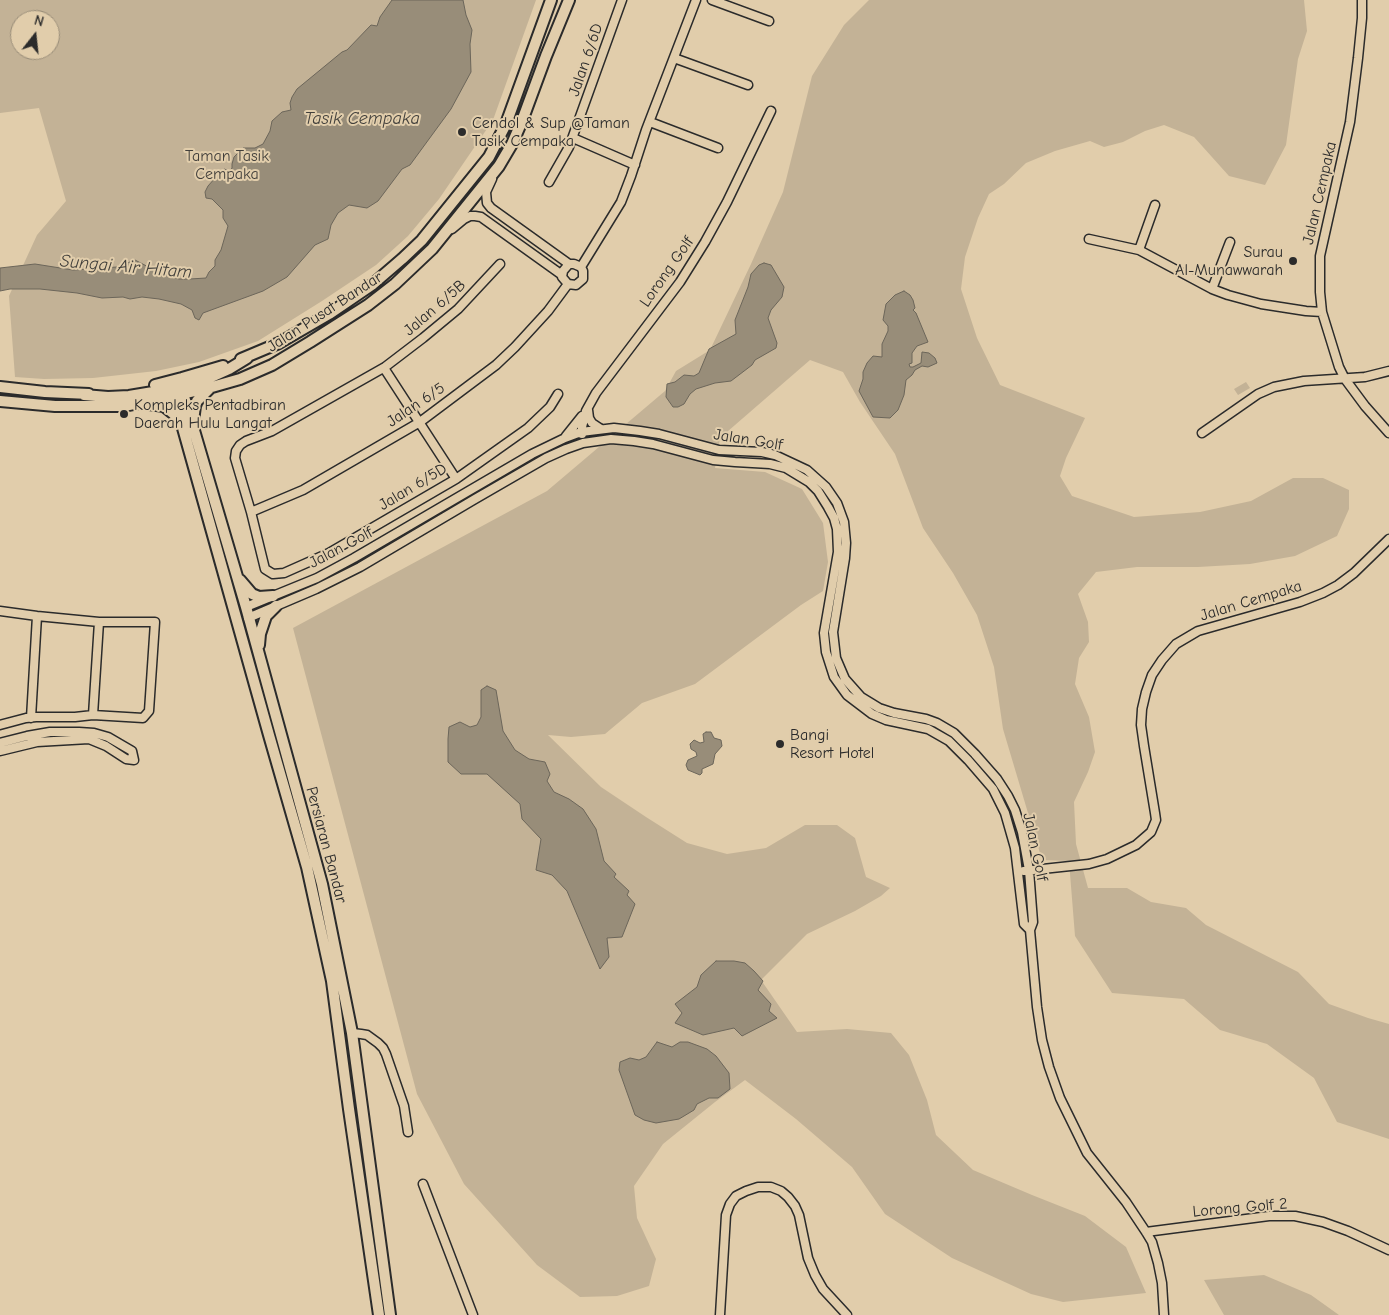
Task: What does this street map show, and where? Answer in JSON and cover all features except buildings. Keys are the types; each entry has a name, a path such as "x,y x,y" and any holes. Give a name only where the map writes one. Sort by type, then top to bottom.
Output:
{"main road":[{"name":"Jalan Pusat Bandar","path":"0,387 84,395 158,384 182,378 247,358 279,344 329,314 373,284 422,240 489,157 506,124 552,0"},
{"name":"Jalan Pusat Bandar","path":"0,400 55,406 124,406 212,387 240,379 272,365 368,305 395,284 432,249 499,166 512,144 522,121 569,0"},
{"path":"84,395 129,396 167,389 178,393 185,385 209,378 247,358"},
{"path":"193,424 197,401 212,387"},
{"path":"0,392 50,399 55,406"},
{"name":"Persiaran Bandar","path":"178,393 193,424 322,884 352,1033 390,1315"},
{"name":"Persiaran Bandar","path":"178,393 184,432 307,866 332,981 379,1315"},
{"path":"138,403 164,406 174,414 184,432"},
{"path":"214,541 227,566 239,607 245,613 253,659 254,684"},
{"path":"236,572 252,594 274,601 266,616 260,634 258,654"}],"street":[{"name":"Jalan 6/6D","path":"549,182 573,138 622,0"},
{"path":"581,267 621,202 696,0"},
{"path":"712,0 769,21"},
{"name":"Jalan Cempaka","path":"1362,0 1350,122 1320,256 1319,274 1322,312 1339,366 1345,379 1389,434"},
{"path":"674,58 748,85"},
{"name":"Lorong Golf","path":"583,443 581,432 587,410 601,385 680,282 693,262 727,202 771,111"},
{"path":"650,122 718,148"},
{"path":"573,138 635,166"},
{"path":"432,249 464,219 475,216 481,217 562,275 564,281 568,284 576,285 581,282 584,275 581,267 569,264 487,204 486,192 499,166"},
{"path":"1139,250 1155,205"},
{"path":"1089,239 1139,250 1212,289 1236,298 1261,304 1322,312"},
{"path":"1212,289 1230,242"},
{"name":"Jalan 6/5B","path":"251,512 235,458 236,451 240,445 272,431 384,368 458,309 500,264"},
{"path":"562,275 569,264"},
{"name":"Jalan 6/5","path":"251,512 303,490 420,422 496,365 548,311 568,284"},
{"path":"384,368 456,479"},
{"path":"1202,433 1258,394 1274,387 1304,381 1365,377 1389,371"},
{"name":"Jalan 6/5D","path":"251,512 265,568 273,574 284,573 329,553 456,479 528,428 550,407 558,394"},
{"path":"587,410 590,418 601,429"},
{"path":"564,438 587,410"},
{"name":"Jalan Golf","path":"245,613 274,601 354,558 532,454 581,432 601,429 630,429 659,434 720,450 762,452 775,455 808,470 826,487 837,503 844,522 845,558 833,632 836,658 841,673 861,697 879,708 926,719 954,733 997,779 1015,810 1022,832 1029,870 1033,922 1030,930 1042,1040 1048,1067 1060,1098 1086,1153 1126,1202 1152,1242 1162,1283 1164,1315"},
{"name":"Jalan Golf","path":"274,601 316,589 360,567 546,458 583,443 624,440 653,444 713,460 770,464 786,468 809,482 818,491 834,518 839,540 838,552 824,633 826,652 837,683 853,701 872,714 886,720 928,729 949,741 958,748 993,789 1005,813 1015,848 1024,924 1030,930"},
{"name":"Jalan Cempaka","path":"1019,872 1089,864 1108,858 1136,845 1151,832 1156,820 1156,813 1141,725 1142,709 1152,675 1176,644 1198,631 1300,602 1323,593 1354,573 1389,540"},
{"path":"354,558 360,567"},
{"path":"0,611 99,622 155,622 150,703 149,711 143,718 93,715 34,726"},
{"path":"0,751 28,740 34,726 37,616"},
{"path":"93,715 99,622"},
{"path":"0,725 34,726 101,735 118,742 132,752 134,760 126,759 106,746 89,739 34,726"},
{"path":"28,740 34,726"},
{"path":"0,743 28,740"},
{"path":"1005,813 1015,810"},
{"path":"352,1033 367,1036 383,1048 404,1106 408,1132"},
{"path":"423,1184 473,1315"},
{"path":"720,1315 726,1215 730,1204 736,1196 746,1191 758,1187 771,1187 782,1191 795,1206 799,1215 808,1258 815,1275 823,1289 847,1315"},
{"name":"Lorong Golf 2","path":"1146,1232 1269,1216 1295,1216 1332,1225 1389,1250"}],"green space":[{"name":"Taman Tasik Cempaka","path":"0,0 536,0 493,120 439,199 408,236 376,265 258,341 199,362 156,371 93,378 44,379 15,377 9,296 37,235 66,201 39,108 0,113"},
{"path":"869,0 1304,0 1307,31 1298,59 1286,145 1265,185 1229,176 1194,137 1164,125 1145,131 1123,142 1104,147 1090,141 1055,151 1026,163 1004,184 989,194 978,218 965,257 961,289 977,338 1000,385 1085,418 1066,458 1060,476 1072,496 1134,517 1200,512 1251,501 1293,478 1323,478 1349,490 1349,509 1337,536 1295,556 1250,564 1198,567 1137,567 1096,572 1078,594 1088,622 1089,642 1079,658 1075,684 1089,717 1095,752 1074,802 1076,844 1088,888 1127,888 1151,902 1186,908 1206,925 1298,972 1329,1004 1389,1024 1389,1139 1337,1122 1314,1078 1267,1044 1220,1030 1184,999 1112,993 1075,936 1069,861 1042,860 1003,729 994,667 977,615 953,573 923,528 895,454 860,402 843,372 810,360 720,438 715,468 765,472 802,489 823,523 828,562 823,591 801,605 695,684 642,703 605,734 571,737 548,735 601,787 687,843 727,854 766,848 805,825 837,825 855,838 866,877 890,888 881,896 855,911 807,934 761,980 797,1032 847,1029 891,1033 909,1055 927,1100 936,1135 973,1170 1085,1216 1126,1247 1146,1293 1063,1302 1031,1294 952,1258 885,1214 852,1167 796,1119 745,1080 663,1144 634,1186 637,1218 656,1259 649,1286 617,1296 580,1297 537,1265 464,1184 417,1094 293,628 547,491 665,391 676,371 710,350 783,192 812,76 844,25"},
{"path":"1246,382 1250,388 1238,395 1234,389"},
{"path":"1264,1275 1311,1295 1339,1315 1224,1315 1204,1280"}],"water":[{"name":"Tasik Cempaka","path":"392,0 463,0 472,30 470,44 471,72 451,109 410,165 402,169 378,201 367,208 349,205 338,213 331,225 328,239 315,245 287,277 263,291 203,313 199,320 195,318 192,310 181,304 159,299 142,297 130,299 123,297 102,298 40,289 0,291 0,268 35,264 73,270 117,267 135,260 158,272 179,279 206,278 215,266 215,260 221,250 228,226 223,218 223,210 212,199 206,198 205,192 208,186 224,169 230,171 234,157 243,148 255,148 263,144 270,131 272,121 282,112 291,110 290,103 297,89 347,50 371,25 377,26 380,17"},
{"path":"764,263 771,265 784,287 782,297 771,310 768,318 777,343 776,348 755,360 752,365 731,381 715,383 696,389 690,394 684,404 673,407 666,397 667,384 675,382 684,375 694,376 699,373 709,349 736,334 735,320 751,274 759,265"},
{"path":"904,291 913,300 915,308 913,310 928,342 917,346 912,353 910,367 921,363 922,352 929,353 935,358 937,363 928,367 922,366 915,370 906,380 904,395 898,410 890,418 873,417 859,391 863,372 873,356 882,357 882,344 888,331 888,326 883,320 886,304 895,295"},
{"path":"487,686 496,690 503,731 515,750 529,759 545,762 550,774 547,781 554,792 569,799 583,809 596,829 604,861 616,874 614,877 629,891 627,895 635,904 622,937 607,938 609,957 600,969 567,891 552,875 536,870 541,839 522,819 520,804 487,774 461,774 448,762 449,727 460,722 470,727 477,725 481,717 481,690"},
{"path":"711,732 714,738 721,740 722,746 715,754 713,764 702,769 700,775 688,770 686,765 688,760 697,756 696,752 691,749 690,744 694,740 700,743 704,742 703,734"},
{"path":"716,961 745,963 754,971 763,981 758,990 771,1004 769,1011 777,1018 742,1036 734,1028 703,1035 675,1023 682,1013 675,1004 697,987 701,975"},
{"path":"657,1042 672,1047 680,1042 688,1042 707,1049 716,1056 729,1073 730,1089 718,1098 709,1098 697,1104 694,1110 679,1119 656,1123 635,1115 619,1070 620,1062 630,1058 639,1060 646,1057"}],"place":[{"name":"Cendol & Sup @Taman Tasik Cempaka","path":"462,132"},
{"name":"Surau Al-Munawwarah","path":"1293,261"},
{"name":"Kompleks Pentadbiran Daerah Hulu Langat","path":"124,414"},
{"name":"Bangi Resort Hotel","path":"780,744"}],"water label":[{"name":"Sungai Air Hitam","path":"126,267"}]}
